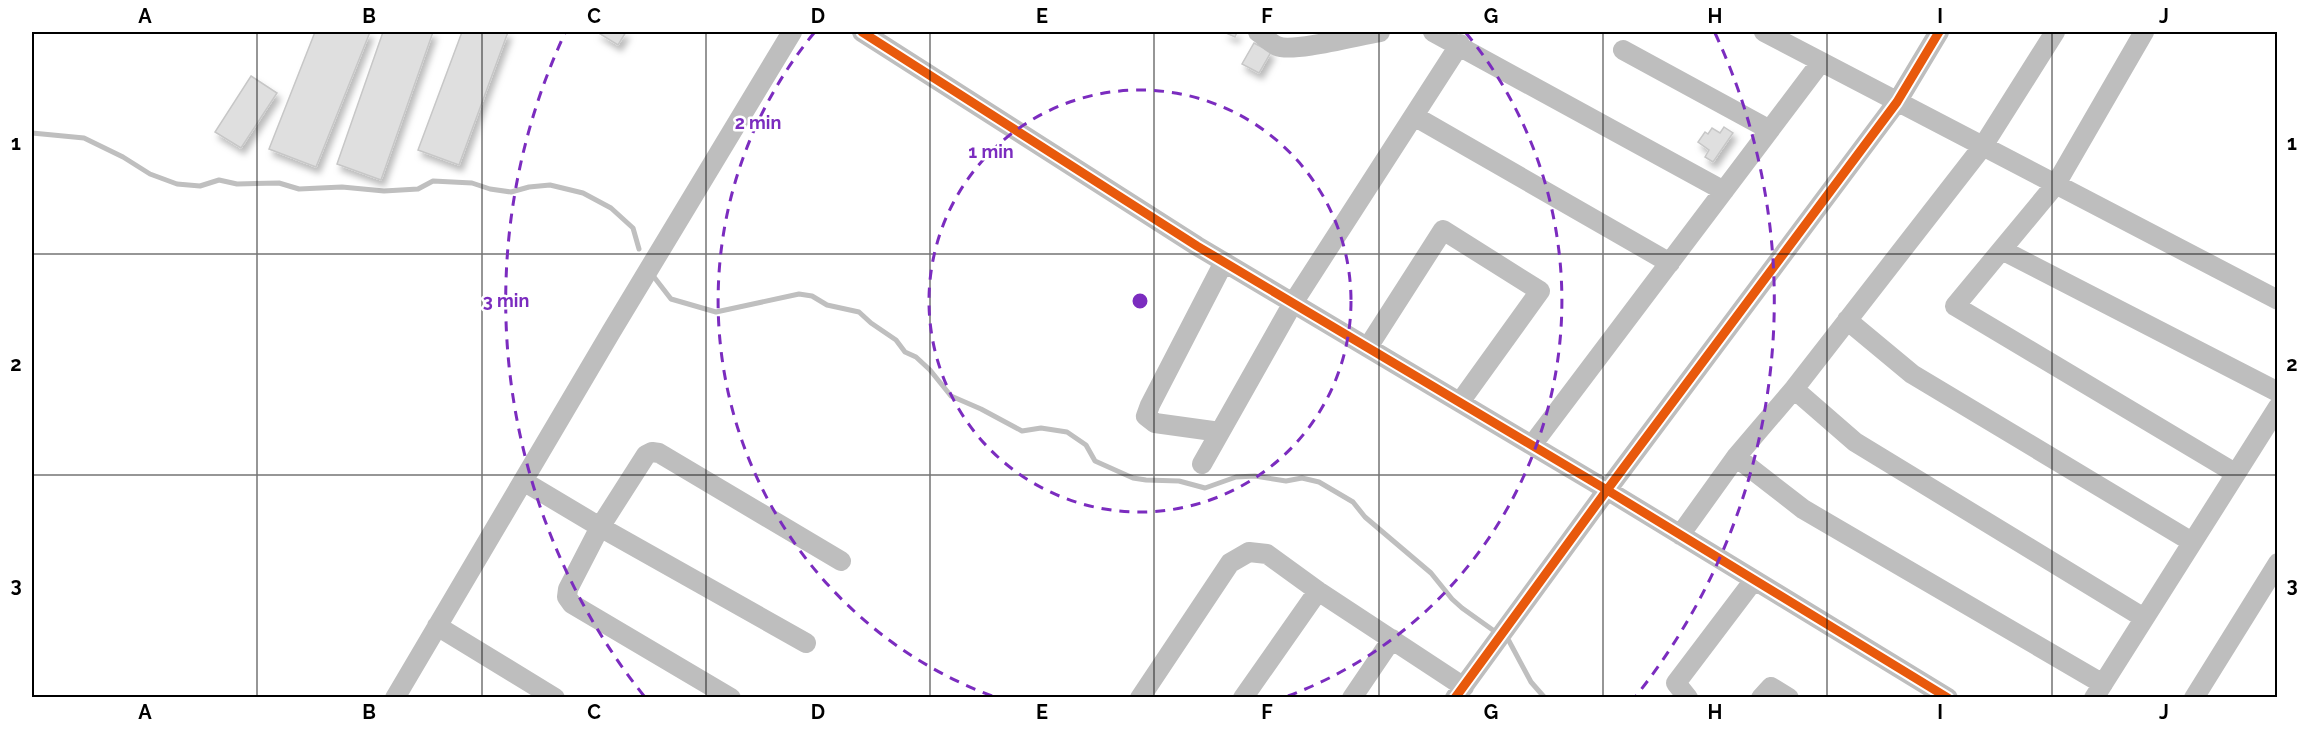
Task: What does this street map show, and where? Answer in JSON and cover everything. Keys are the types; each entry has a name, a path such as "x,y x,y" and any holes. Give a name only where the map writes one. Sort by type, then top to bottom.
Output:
{"street":[{"path":"395,698 792,32"},
{"path":"862,32 1224,262 1607,490 1948,698"},
{"path":"1258,32 1283,48 1380,32"},
{"path":"1433,32 1460,44 1724,191"},
{"path":"1764,32 2277,300"},
{"path":"1140,698 1230,564 1249,552 1267,554 1318,591 1392,639 1460,692 1607,490 1897,102 1939,32"},
{"path":"1680,535 1736,457 1794,389 1983,147 2055,32"},
{"path":"2144,32 2056,184 1955,306 2235,473"},
{"path":"1202,464 1293,303 1460,44"},
{"path":"1623,50 1770,130"},
{"path":"1532,445 1821,62"},
{"path":"1414,116 1670,263"},
{"path":"1368,347 1443,230 1540,291 1460,402"},
{"path":"2002,250 2277,392"},
{"path":"1221,432 1155,423 1146,416 1224,262"},
{"path":"1847,321 1912,374 2192,542"},
{"path":"1794,389 1855,442 2144,618"},
{"path":"1736,457 1803,509 2098,691 2277,407"},
{"path":"731,698 572,604 567,597 568,589 600,527 646,455 659,453 842,561"},
{"path":"523,481 806,643"},
{"path":"2194,698 2277,563"},
{"path":"1688,698 1676,683 1754,580"},
{"path":"1244,698 1318,591"},
{"path":"437,626 555,698"},
{"path":"1352,698 1392,639"},
{"path":"1761,698 1771,687 1789,698"}],"building":[{"path":"315,32 370,32 316,167 269,149"},
{"path":"383,32 433,32 381,180 337,164"},
{"path":"462,32 508,32 459,165 418,150"},
{"path":"597,32 626,32 618,45"},
{"path":"1224,32 1237,32 1235,37"},
{"path":"1254,43 1271,52 1259,73 1242,64"},
{"path":"251,76 277,93 241,148 215,132"},
{"path":"1724,127 1733,133 1713,162 1705,157 1709,150 1698,142 1705,132 1708,134 1712,128 1720,133"}],"waterway":[{"path":"32,133 84,138 123,157 150,174 177,184 200,186 219,180 237,184 279,183 299,189 342,187 384,191 418,189 433,181 472,183 511,192 550,185 583,193 611,208 633,228 639,249"},
{"path":"654,277 671,299 716,312 799,294 812,296 827,305 859,312 896,340 905,352 916,357 951,396 1022,431 1041,428 1067,432 1086,445 1095,461 1133,478 1179,481 1205,488 1236,477 1255,476 1286,481 1302,478 1319,482 1353,502 1365,517 1431,573 1452,599 1497,633"},
{"path":"1505,638 1509,641 1531,682 1545,698"}],"cycle path":[{"path":"862,32 1197,246 1607,490 1948,698"},
{"path":"1455,698 1607,490 1897,102 1939,32"}]}
